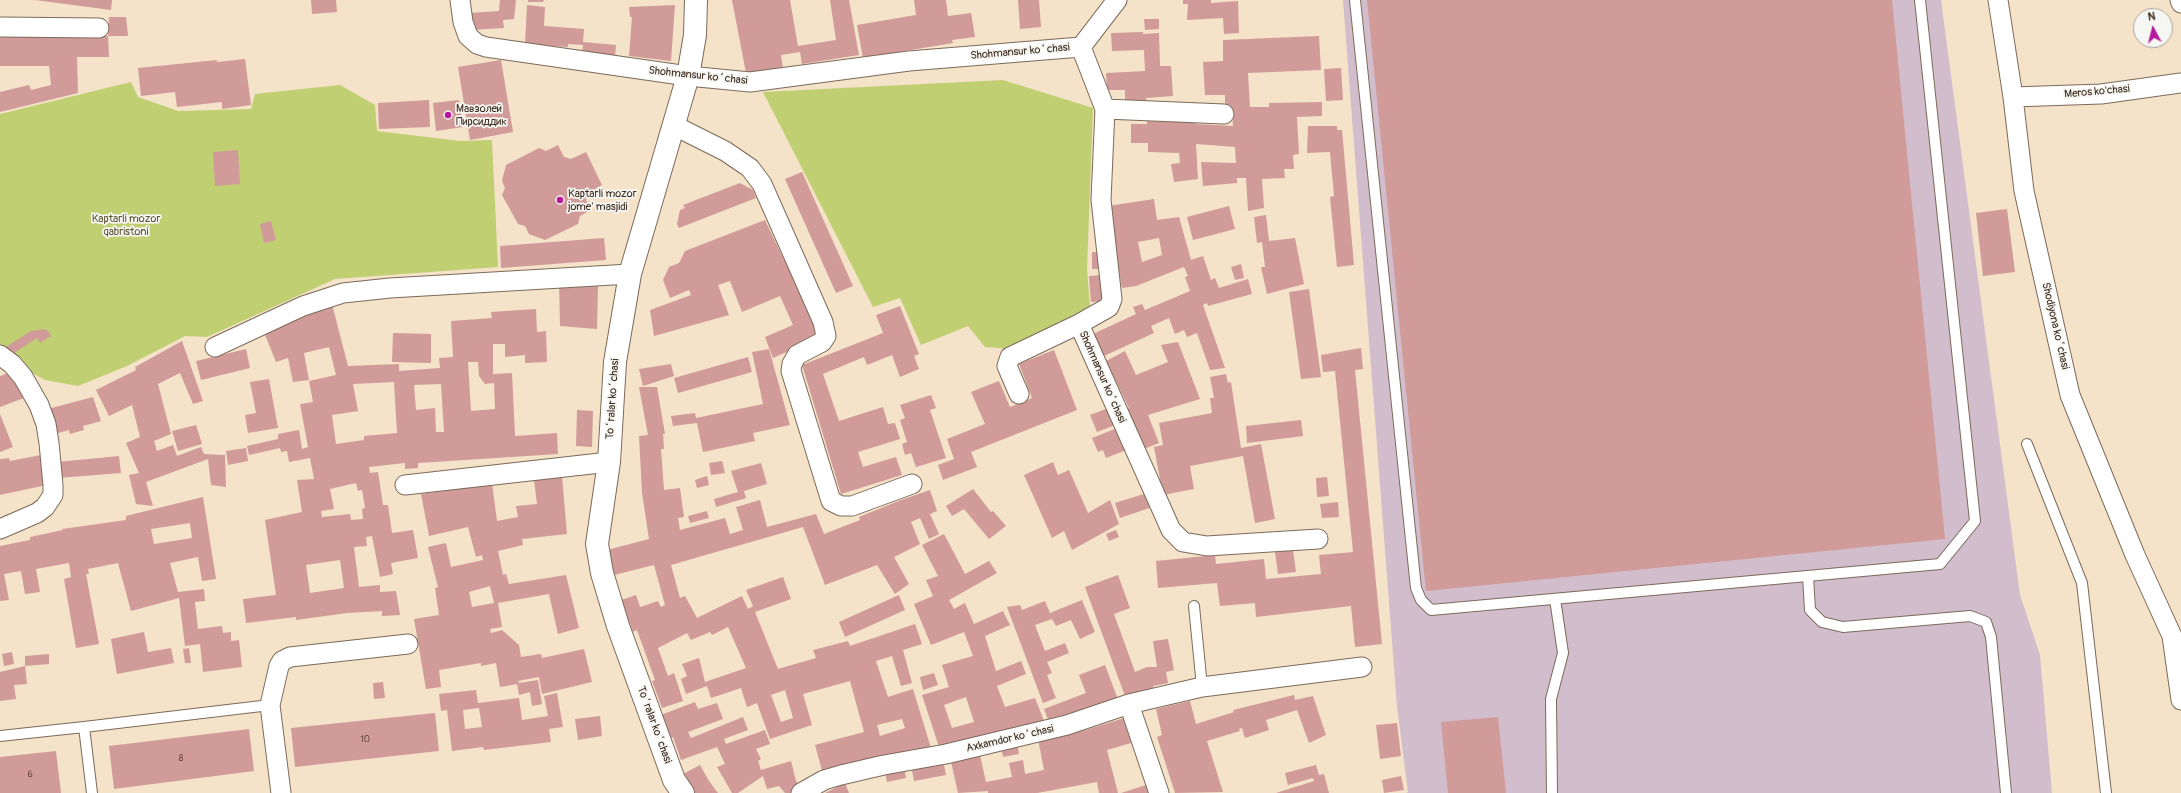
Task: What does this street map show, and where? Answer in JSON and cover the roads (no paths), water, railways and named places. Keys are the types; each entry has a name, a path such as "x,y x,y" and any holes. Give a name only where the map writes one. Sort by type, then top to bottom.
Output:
{"street":[{"name":"Shohmansur koʻchasi","path":"460,0 464,29 468,36 477,44 688,76 750,82 910,61 1082,47 1105,109 1101,200 1112,299 1109,307 1079,324 1171,530 1176,537 1183,542 1207,546 1318,539"},
{"name":"Toʻralar koʻchasi","path":"683,793 674,780 656,733 602,573 597,544 609,462 615,362 630,274 672,125 688,76 695,35 696,0"},
{"path":"1082,47 1117,0"},
{"name":"Shodiyona koʻchasi","path":"1998,0 2013,97 2024,191 2070,395 2135,555 2176,633 2181,700"},
{"path":"0,27 99,28"},
{"name":"Meros ko'chasi","path":"2013,97 2101,94 2181,83"},
{"path":"1105,109 1224,114"},
{"path":"672,125 725,151 750,168 762,184 823,322 826,336 822,342 797,355 792,364 792,371 831,501 841,506 852,506 912,484"},
{"path":"215,347 303,306 344,293 390,288 630,274"},
{"path":"1019,394 1008,366 1010,357 1079,324"},
{"path":"0,355 12,364 23,377 39,405 46,424 53,495 45,507 36,513 0,529"},
{"path":"405,485 609,462"},
{"path":"281,793 270,705 279,666 282,661 290,657 408,644"},
{"name":"Axkamdor koʻchasi","path":"801,793 824,780 841,775 884,765 946,754 1067,725 1129,704 1202,687 1362,668"},
{"path":"1129,704 1159,793"}],"lane":[{"path":"1356,0 1416,588 1421,600 1432,610 1940,564 1976,521 1920,0"},
{"path":"2027,444 2082,583 2106,793"},
{"path":"1808,576 1810,610 1822,622 1843,627 1970,616 1986,622 1991,637 2006,793"},
{"path":"1552,793 1551,699 1562,653 1555,599"},
{"path":"1194,606 1202,687"},
{"path":"0,736 270,705"},
{"path":"84,727 92,793"}],"place":[{"name":"Мавзолей Пирсиддик","path":"448,115"},
{"name":"Kaptarli mozor jome' masjidi","path":"560,200"}],"park label":[{"name":"Kaptarli mozor qabristoni","path":"126,225"}]}
